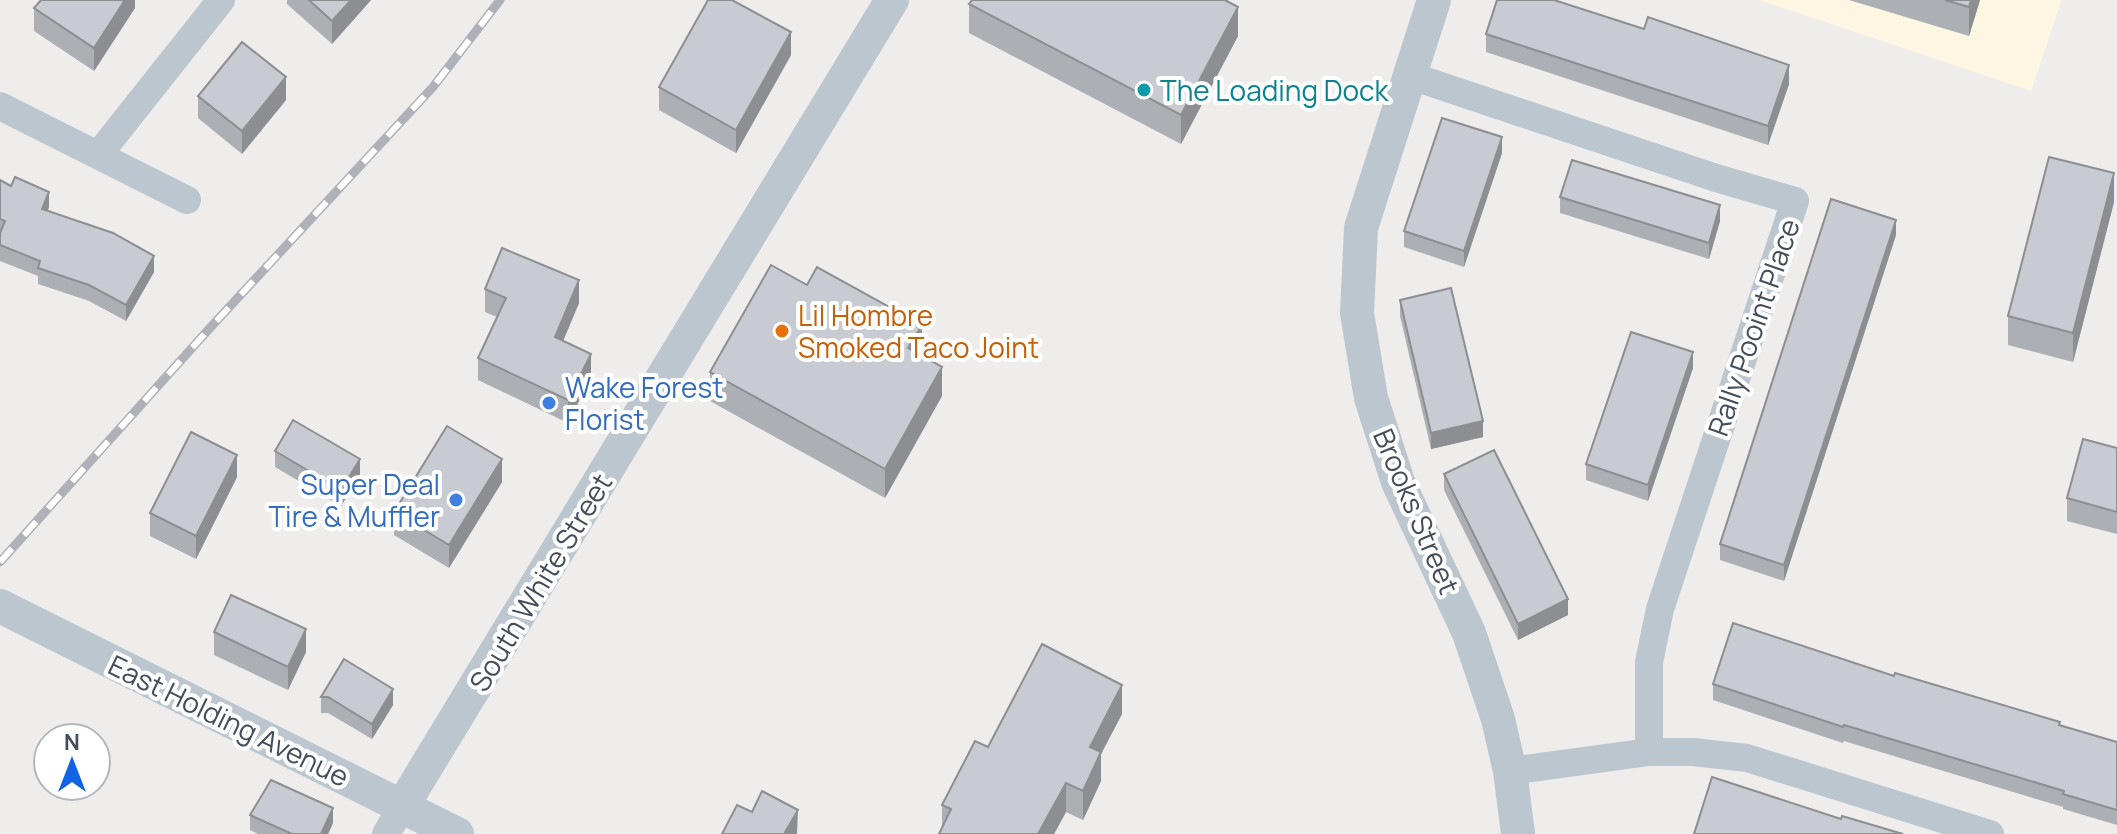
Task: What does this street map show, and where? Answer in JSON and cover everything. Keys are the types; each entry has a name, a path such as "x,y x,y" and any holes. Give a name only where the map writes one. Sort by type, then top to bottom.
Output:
{"street":[{"path":"99,154 221,0"},
{"name":"South White Street","path":"394,820 892,0"},
{"name":"Brooks Street","path":"1434,0 1361,228 1357,313 1371,398 1398,482 1469,633 1498,719 1510,771 1518,834"},
{"name":"Rally Pooint Place","path":"1411,76 1716,178 1795,201 1660,609 1649,662 1649,752"},
{"path":"0,106 187,200"},
{"name":"East Holding Avenue","path":"0,606 394,820 457,834"},
{"path":"1510,771 1649,752 1693,752 1747,758 1990,834"}],"shaded area":[{"path":"1759,0 2062,0 2031,91"}],"building":[{"path":"41,0 125,0 94,48 34,8"},
{"path":"309,0 351,0 332,21"},
{"path":"708,0 732,0 791,32 736,130 659,87"},
{"name":"The Loading Dock","path":"972,0 1225,0 1238,7 1181,115 969,4"},
{"path":"1497,0 1554,0 1644,29 1648,17 1789,65 1768,126 1486,34"},
{"path":"1945,0 1971,0 1969,7"},
{"path":"242,42 286,77 242,131 198,96"},
{"path":"1442,118 1502,137 1464,251 1404,231"},
{"path":"2049,157 2114,173 2073,333 2008,316"},
{"path":"1572,160 1720,205 1709,243 1560,197"},
{"path":"15,177 49,192 42,209 113,233 154,256 126,305 89,285 38,268 40,261 0,245 0,233 5,221 0,219 0,180 11,186"},
{"path":"1831,199 1896,220 1784,565 1720,544"},
{"path":"502,248 579,280 555,337 591,354 568,400 478,358 506,298 485,289"},
{"path":"771,265 807,285 817,267 922,325 908,348 942,367 885,469 710,372"},
{"path":"1451,288 1483,421 1431,433 1400,300"},
{"path":"1631,332 1693,352 1648,485 1586,464"},
{"path":"293,420 360,459 341,490 275,451"},
{"path":"447,426 502,459 449,545 394,512"},
{"path":"191,432 237,455 196,536 150,513"},
{"path":"2083,439 2117,448 2117,512 2067,498"},
{"path":"1494,450 1568,599 1518,624 1444,474"},
{"path":"231,595 306,629 288,667 214,632"},
{"path":"1733,623 1894,676 1895,673 2117,742 2117,810 1713,684"},
{"path":"1042,644 1122,685 1090,747 1101,752 1083,791 1066,783 1038,834 939,834 951,809 942,805 975,741 988,747"},
{"path":"344,659 393,689 372,724 328,697 321,697"},
{"path":"1712,777 1841,819 1842,816 1903,834 1694,834"},
{"path":"271,780 333,808 321,834 292,834 250,815"},
{"path":"762,791 798,810 784,834 722,834 737,805 752,812"}],"railway":[{"path":"0,562 209,329 433,87 500,0"}],"place":[{"name":"The Loading Dock","path":"1144,90"},
{"name":"Lil Hombre Smoked Taco Joint","path":"782,331"},
{"name":"Wake Forest Florist","path":"549,403"},
{"name":"Super Deal Tire & Muffler","path":"456,500"}]}
